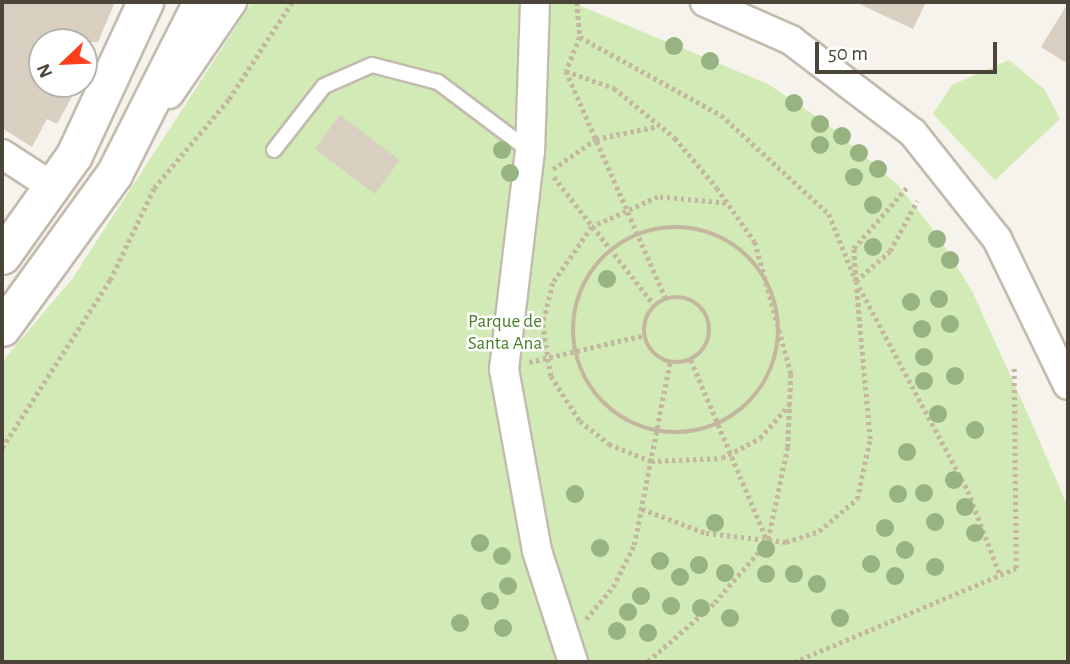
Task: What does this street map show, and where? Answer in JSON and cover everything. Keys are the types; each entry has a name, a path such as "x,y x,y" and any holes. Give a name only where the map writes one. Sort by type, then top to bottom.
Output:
{"street":[{"path":"2,256 53,187 101,105 145,2"},
{"path":"114,174 201,2"},
{"path":"2,328 114,174 232,2"},
{"path":"535,2 530,151 505,369 537,551 573,662"},
{"path":"705,2 792,40 913,133 997,239 1068,385"},
{"path":"2,155 53,187"}],"lane":[{"path":"274,150 324,86 372,65 438,82 530,151"}],"path":[{"path":"2,448 110,280 154,188 229,99 292,2"},
{"path":"578,2 580,37 566,71 666,299"},
{"path":"580,37 721,115 829,214 856,281 968,491 1000,575"},
{"path":"566,71 614,88 660,126 728,203 755,242 785,334 790,404 788,447 768,542 714,604 648,662"},
{"path":"550,171 596,139 660,126"},
{"path":"530,151 550,171 655,306"},
{"path":"642,509 706,533 768,542 819,531 858,499 866,476 870,439 854,249 907,188"},
{"path":"728,203 658,197 626,207 592,227 553,283 543,324 546,358 580,421 609,444 651,461 731,453 760,438 790,404"},
{"path":"856,281 890,251 917,201"},
{"path":"669,225 704,229 757,267 773,296 780,326 765,385 719,425 655,434 602,405 574,350 579,296 610,249 637,234 669,225"},
{"path":"666,299 695,302 708,317 709,337 691,360 670,362 653,352 645,335 655,306 666,299"},
{"path":"505,369 574,350 645,335"},
{"path":"691,360 768,542"},
{"path":"578,628 626,567 642,509 670,362"},
{"path":"794,662 1016,568 1014,366"}],"green space":[{"name":"Parque de Santa Ana","path":"252,2 571,2 768,84 826,123 898,185 938,236 972,291 1026,410 1068,507 1068,662 2,662 2,362 72,279"},
{"path":"1009,60 1045,90 1060,119 995,180 933,114 952,85"}],"building":[{"path":"2,2 115,2 98,42 98,28 28,28 28,98 71,98 57,124 47,119 32,147 2,128"},
{"path":"855,2 926,2 913,29"},
{"path":"1068,3 1068,64 1041,47"},
{"path":"340,115 400,160 375,194 315,149"}]}
